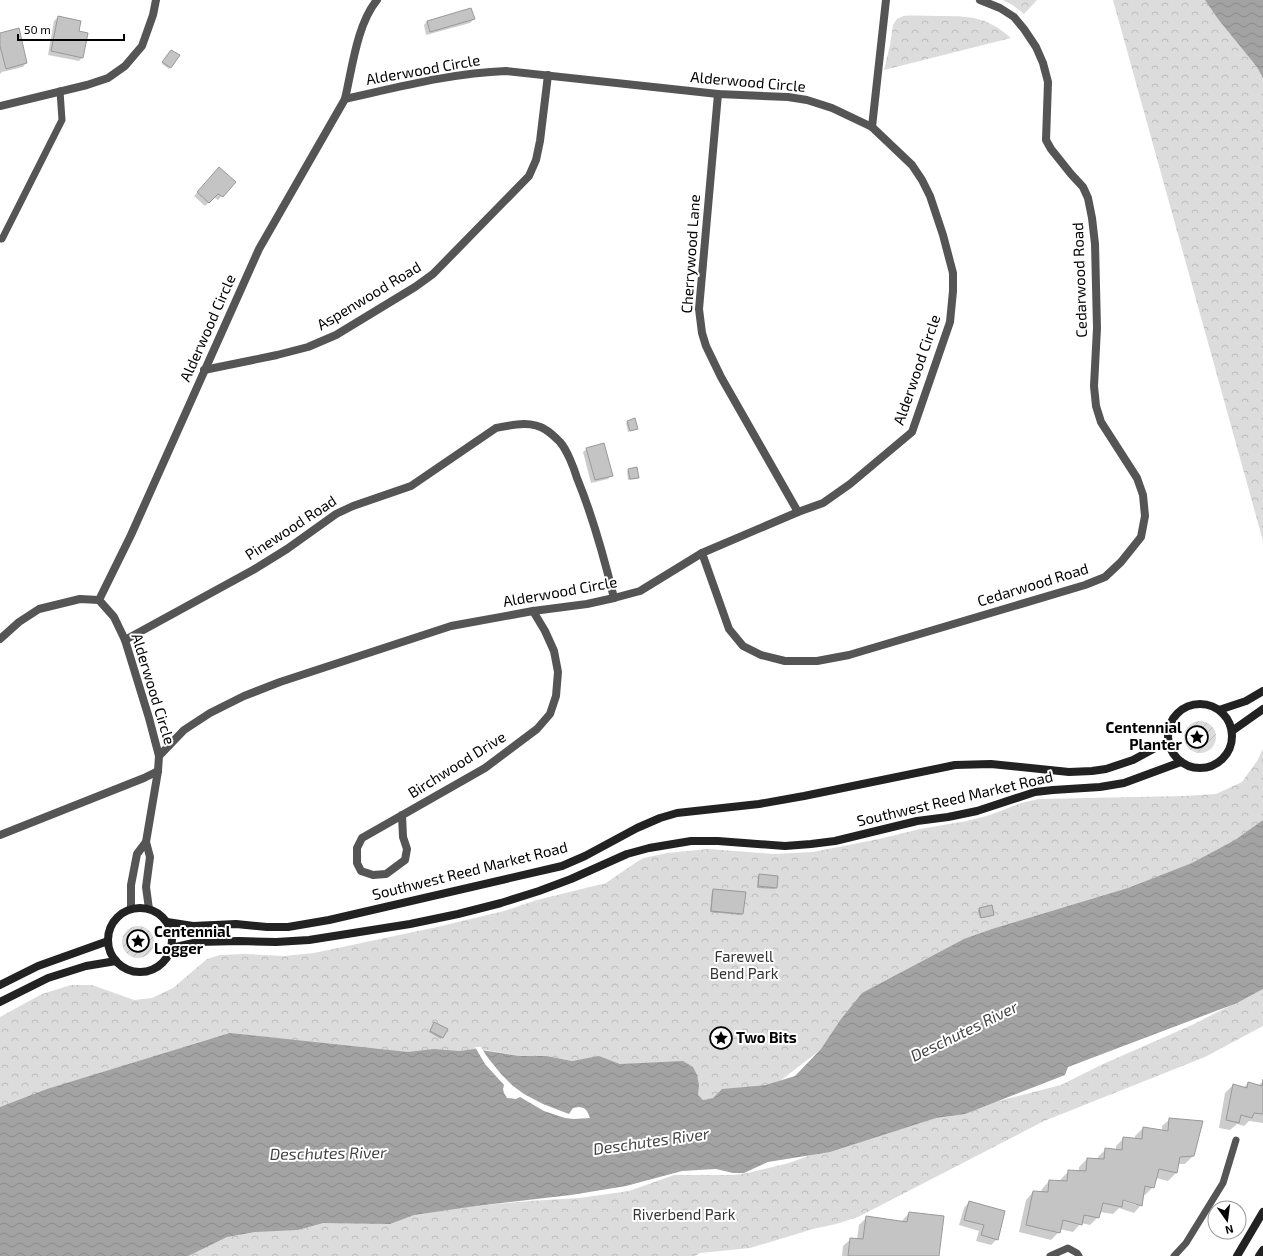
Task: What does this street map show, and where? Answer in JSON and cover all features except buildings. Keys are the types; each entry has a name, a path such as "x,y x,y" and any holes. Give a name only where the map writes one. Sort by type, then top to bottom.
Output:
{"main road":[{"path":"1219,710 1246,701 1263,691"},
{"path":"1199,704 1210,706 1219,710 1225,716 1232,731 1232,742 1228,752 1221,760 1212,766 1201,768 1190,767 1181,762 1175,756 1168,741 1168,730 1172,720 1179,712 1188,706 1199,704"},
{"path":"1232,731 1263,709"},
{"name":"Southwest Reed Market Road","path":"149,909 156,912 167,922 193,926 236,924 267,927 288,927 329,920 562,866 585,856 654,820 677,812 759,804 955,765 991,764 1069,772 1106,769 1133,760 1168,741"},
{"name":"Southwest Reed Market Road","path":"171,948 198,942 276,942 309,940 410,924 502,903 571,879 627,854 649,848 691,841 718,841 785,846 835,841 917,821 977,811 1035,792 1124,783 1181,762"},
{"path":"149,909 131,909 114,921 108,941 110,951 123,967 132,971 142,972 152,970 161,965 168,957 171,948 171,930 167,922"},
{"path":"0,985 38,966 108,941"},
{"path":"0,1002 48,978 86,966 116,960"},
{"path":"1237,1256 1263,1212"},
{"path":"1259,1256 1263,1250"}],"street":[{"path":"0,106 87,85 108,78 125,66 142,46 153,15 156,0"},
{"path":"345,99 362,27 372,5 377,0"},
{"path":"872,127 886,0"},
{"name":"Cedarwood Road","path":"702,553 729,629 743,646 761,655 786,661 817,661 849,655 1085,585 1105,576 1110,572 1121,562 1141,537 1145,516 1143,495 1136,478 1101,422 1096,406 1094,386 1097,328 1095,244 1088,198 1083,187 1051,150 1046,140 1048,82 1043,62 1036,47 1014,17 1000,8 980,0"},
{"name":"Alderwood Circle","path":"149,909 146,887 150,857 146,842 158,771 159,756 125,640 114,617 99,600 131,535 258,249 345,99 421,82 462,75 506,71 718,94 788,97 807,100 832,108 872,127 912,166 922,180 930,196 943,235 953,273 950,322 912,432 850,484 823,503 798,512 702,553 640,590 587,604 533,611 451,626 280,682 244,696 210,713 184,730 159,756"},
{"name":"Aspenwood Road","path":"204,370 308,347 336,335 415,287 433,274 529,176 536,160 540,141 548,75"},
{"name":"Cherrywood Lane","path":"718,94 700,309 702,333 706,346 721,377 798,512"},
{"name":"Pinewood Road","path":"125,640 253,570 287,549 336,514 352,506 411,486 496,428 512,425 531,424 546,430 561,443 573,467 588,505 614,598"},
{"path":"0,639 19,622 39,609 80,599 99,600"},
{"name":"Birchwood Drive","path":"402,815 403,837 407,849 405,860 386,874 372,875 361,871 357,863 357,848 362,838 402,815 485,768 537,729 550,714 556,696 558,672 554,651 545,631 533,611"},
{"path":"0,834 137,781 158,771"},
{"name":"Alderwood Circle","path":"131,909 131,885 137,854 146,842"}],"lane":[{"path":"0,238 2,239 62,120 60,91"},
{"path":"1174,1256 1186,1243 1223,1183 1236,1140"},
{"path":"1050,1256 1068,1248 1077,1253 1079,1256"}],"green space":[{"path":"1003,0 1037,0 1024,14"},
{"path":"1113,0 1227,0 1263,77 1263,541"},
{"path":"903,16 968,17 985,21 1011,38 884,70 893,25 897,19"},
{"path":"1197,721 1203,721 1213,728 1216,737 1215,743 1209,750 1203,753 1197,753 1187,746 1184,740 1184,734 1191,724"},
{"name":"Farewell Bend Park","path":"1263,749 1263,839 859,1020 771,1088 703,1100 620,1064 598,1057 572,1061 547,1056 520,1056 486,1050 458,1051 0,1109 0,1017 42,994 71,985 92,985 134,1000 152,998 173,988 207,959 220,955 245,954 284,956 314,953 437,927 504,911 537,900 606,883 644,858 667,853 708,849 774,854 813,852 920,829 967,821 990,815 1021,803 1039,799 1216,794 1242,782 1257,761"},
{"path":"138,926 144,927 151,933 154,942 153,948 147,955 138,958 132,957 125,951 122,942 123,936 129,929"},
{"name":"Riverbend Park","path":"1263,989 1263,1026 1205,1057 1044,1121 858,1217 750,1248 700,1253 695,1256 161,1256 245,1227 530,1201 579,1198 629,1191 674,1175 734,1175 748,1173 789,1163 865,1135 1061,1085 1103,1064 1192,1025"}],"water":[{"path":"1205,0 1263,0 1263,78 1257,67 1218,19"},
{"name":"Deschutes River","path":"1263,820 1263,989 1237,1003 1068,1067 1065,1075 965,1114 936,1118 830,1152 768,1162 744,1173 733,1173 716,1169 682,1171 626,1186 571,1195 414,1215 390,1224 323,1223 298,1230 255,1232 227,1237 188,1256 0,1256 0,1107 47,1089 230,1033 408,1052 434,1049 459,1051 475,1049 520,1056 547,1056 572,1061 599,1056 620,1064 683,1061 693,1067 697,1075 699,1085 698,1095 703,1100 713,1098 722,1089 766,1085 795,1076 821,1049 841,1019 862,993 964,939 992,929 1128,888 1192,863 1235,840"}],"pier":[{"path":"475,1047 481,1047 501,1074 524,1094 543,1104 569,1114 573,1108 584,1108 590,1118 565,1118 544,1111 520,1097 516,1099 507,1098 503,1089 504,1085 485,1064"}],"place":[{"name":"Centennial Planter","path":"1197,737"},
{"name":"Centennial Logger","path":"138,941"},
{"name":"Two Bits","path":"721,1038"}]}
